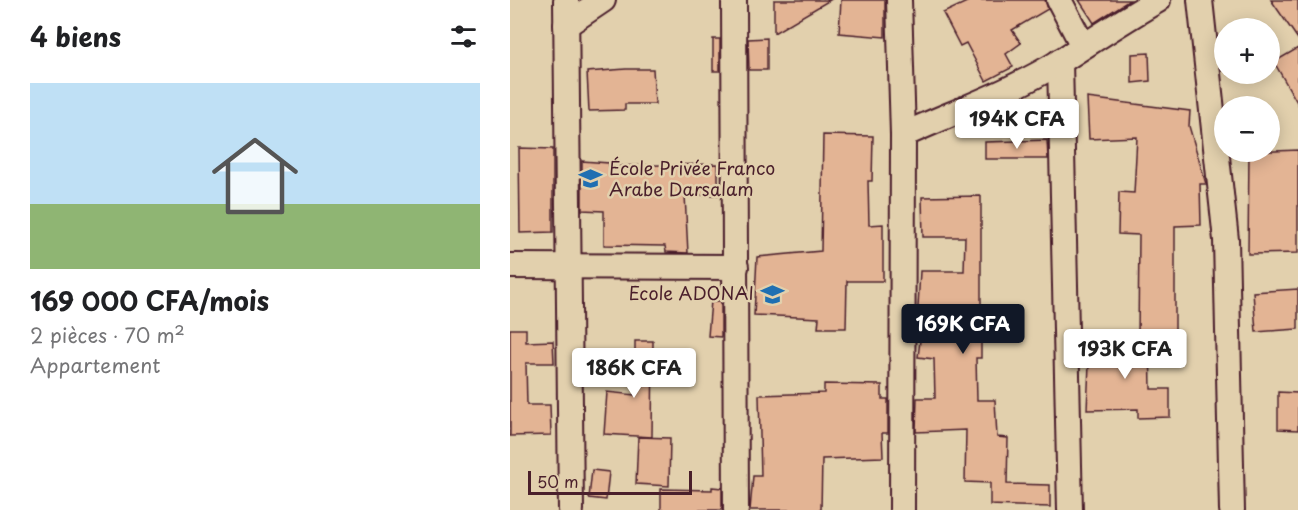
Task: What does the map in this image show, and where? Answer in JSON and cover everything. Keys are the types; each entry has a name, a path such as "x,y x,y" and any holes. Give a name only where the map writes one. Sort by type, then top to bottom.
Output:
{"street":[{"path":"566,0 571,510"},
{"path":"566,25 603,0"},
{"path":"734,0 736,510"},
{"path":"900,0 903,135 902,510"},
{"path":"1059,0 1082,44"},
{"path":"903,135 984,99 1060,61 1082,44 1158,0"},
{"path":"1200,0 1226,240 1232,510"},
{"path":"1060,61 1070,510"},
{"path":"510,266 736,267"}],"building":[{"path":"774,0 830,0 774,33"},
{"path":"841,0 885,0 885,37 839,33"},
{"path":"971,0 1045,0 1048,9 1012,30 1021,43 1006,54 1013,67 986,81 966,43 960,46 943,13"},
{"path":"1079,0 1130,0 1094,23"},
{"path":"1271,0 1298,0 1298,39"},
{"path":"767,38 767,70 749,70 748,39"},
{"path":"713,39 720,39 720,71 713,71"},
{"path":"1298,48 1298,104 1280,72 1280,58"},
{"path":"1149,53 1150,81 1132,83 1132,54"},
{"path":"653,69 655,104 625,104 625,110 589,111 587,72"},
{"path":"1087,98 1190,111 1189,126 1206,184 1200,184 1201,225 1175,226 1175,338 1138,338 1139,235 1118,234 1119,192 1134,193 1137,137 1089,139"},
{"path":"823,135 873,136 872,181 868,181 869,225 883,224 883,281 847,281 846,328 818,328 819,318 754,315 757,257 821,251"},
{"path":"1047,140 1048,159 985,159 985,142"},
{"path":"519,148 553,149 553,232 520,233"},
{"path":"1298,150 1298,253 1248,254 1249,162 1280,162 1280,151"},
{"path":"582,161 609,163 609,166 718,164 718,195 685,195 688,253 666,252 665,246 604,245 604,211 582,210"},
{"path":"981,196 981,358 976,358 977,400 995,400 997,437 1008,438 1007,484 1050,485 1050,507 990,505 990,483 965,482 966,430 916,432 917,398 935,398 934,359 918,357 924,308 918,307 920,271 964,271 965,237 923,237 922,197"},
{"path":"1298,289 1298,329 1256,332 1253,292"},
{"path":"711,301 721,301 721,337 708,336"},
{"path":"510,329 526,329 526,342 553,341 554,363 526,363 527,405 550,405 551,435 510,436"},
{"path":"635,341 653,341 652,437 604,434 607,392 635,395"},
{"path":"1090,342 1150,342 1151,389 1170,389 1170,417 1138,418 1138,409 1087,410"},
{"path":"824,384 882,385 882,399 888,399 888,433 882,433 883,457 822,459 821,510 750,510 753,476 761,476 759,395 824,393"},
{"path":"1278,392 1298,393 1298,430 1278,429"},
{"path":"638,437 670,438 669,486 636,484"},
{"path":"592,470 609,472 606,500 589,498"},
{"path":"712,487 722,488 722,510 661,510 661,489 712,490"}],"place":[{"name":"École Privée Franco Arabe Darsalam","path":"591,179"},
{"name":"Ecole ADONAI","path":"772,294"}]}
